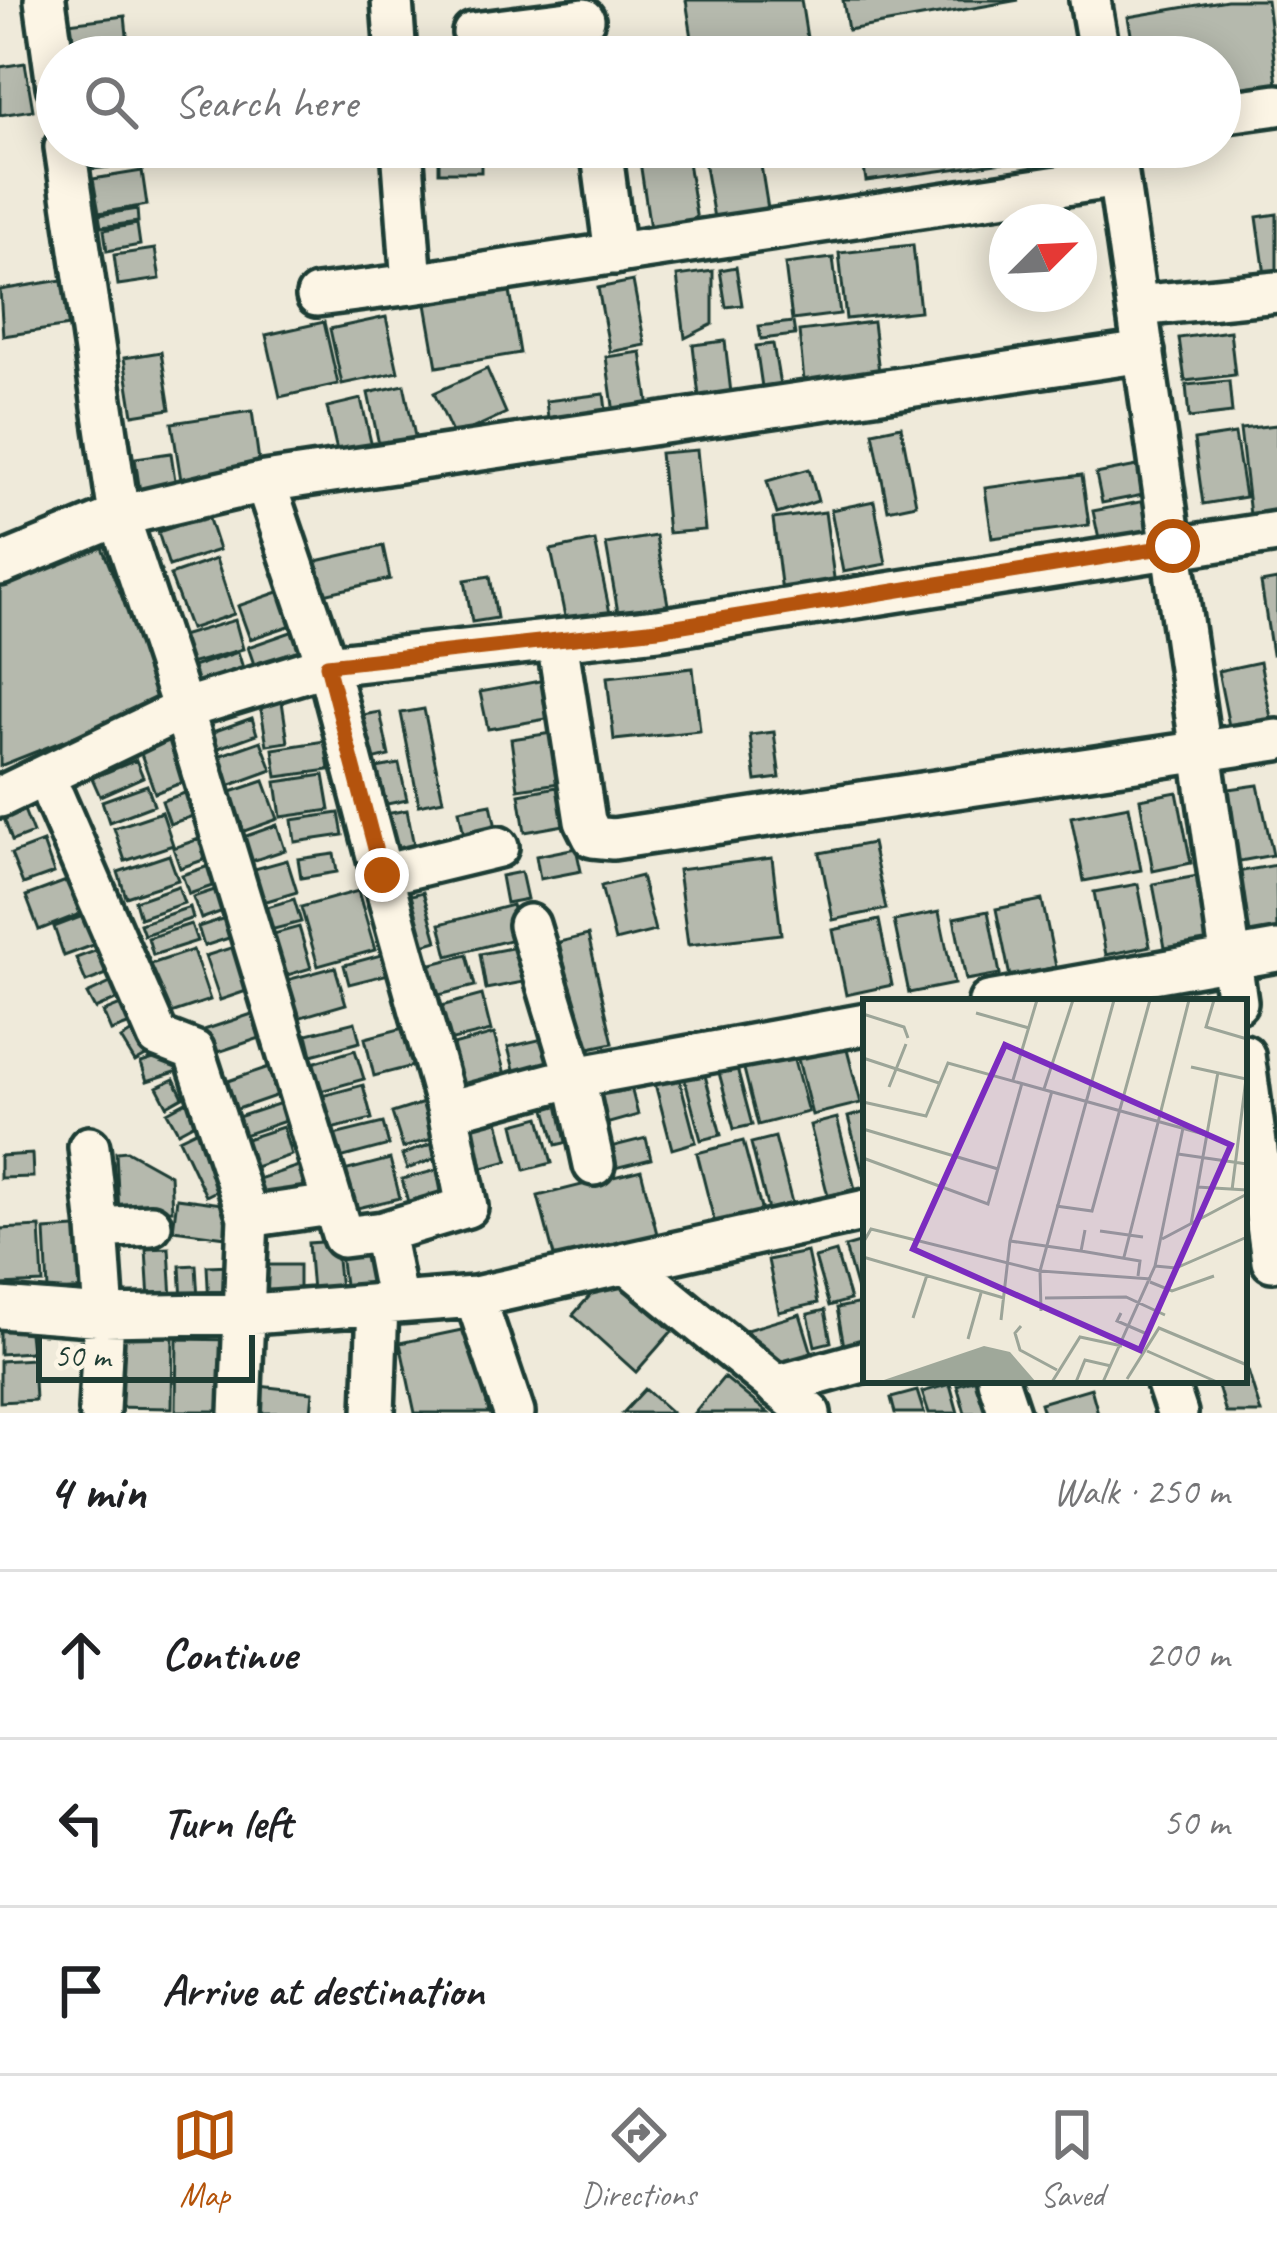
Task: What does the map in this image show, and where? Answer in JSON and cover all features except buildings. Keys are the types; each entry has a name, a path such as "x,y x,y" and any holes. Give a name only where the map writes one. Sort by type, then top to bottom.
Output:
{"street":[{"path":"45,0 50,36"},
{"path":"392,0 395,36"},
{"path":"1090,0 1096,36"},
{"path":"473,33 585,25"},
{"path":"1241,110 1277,105"},
{"path":"68,168 119,516 184,709 343,1237 382,1232 467,1207 448,1111 327,665 265,482"},
{"path":"404,168 412,284"},
{"path":"604,168 615,254"},
{"path":"317,296 615,254 1083,168"},
{"path":"1117,168 1237,999"},
{"path":"1137,306 1277,292"},
{"path":"0,565 119,516 265,482 1144,352"},
{"path":"0,796 184,709 327,665 658,629 1277,532"},
{"path":"556,640 585,821 593,837 636,835 1277,740"},
{"path":"54,797 158,1037 194,1051 248,1216 240,1413"},
{"path":"382,875 498,847"},
{"path":"529,925 575,1077 594,1165"},
{"path":"1005,999 1277,952"},
{"path":"448,1111 575,1077 863,1025"},
{"path":"1249,1121 1264,1262"},
{"path":"88,1147 104,1316 99,1411"},
{"path":"248,1216 332,1205"},
{"path":"0,1308 104,1316 475,1297 863,1211"},
{"path":"98,1228 151,1225"},
{"path":"374,1413 387,1304 382,1232"},
{"path":"626,1263 810,1413"},
{"path":"475,1297 514,1413"},
{"path":"776,1386 863,1362"},
{"path":"999,1383 1009,1413"},
{"path":"1167,1383 1177,1413"}],"route":[{"path":"382,875 327,665 658,629 1173,546"}]}
